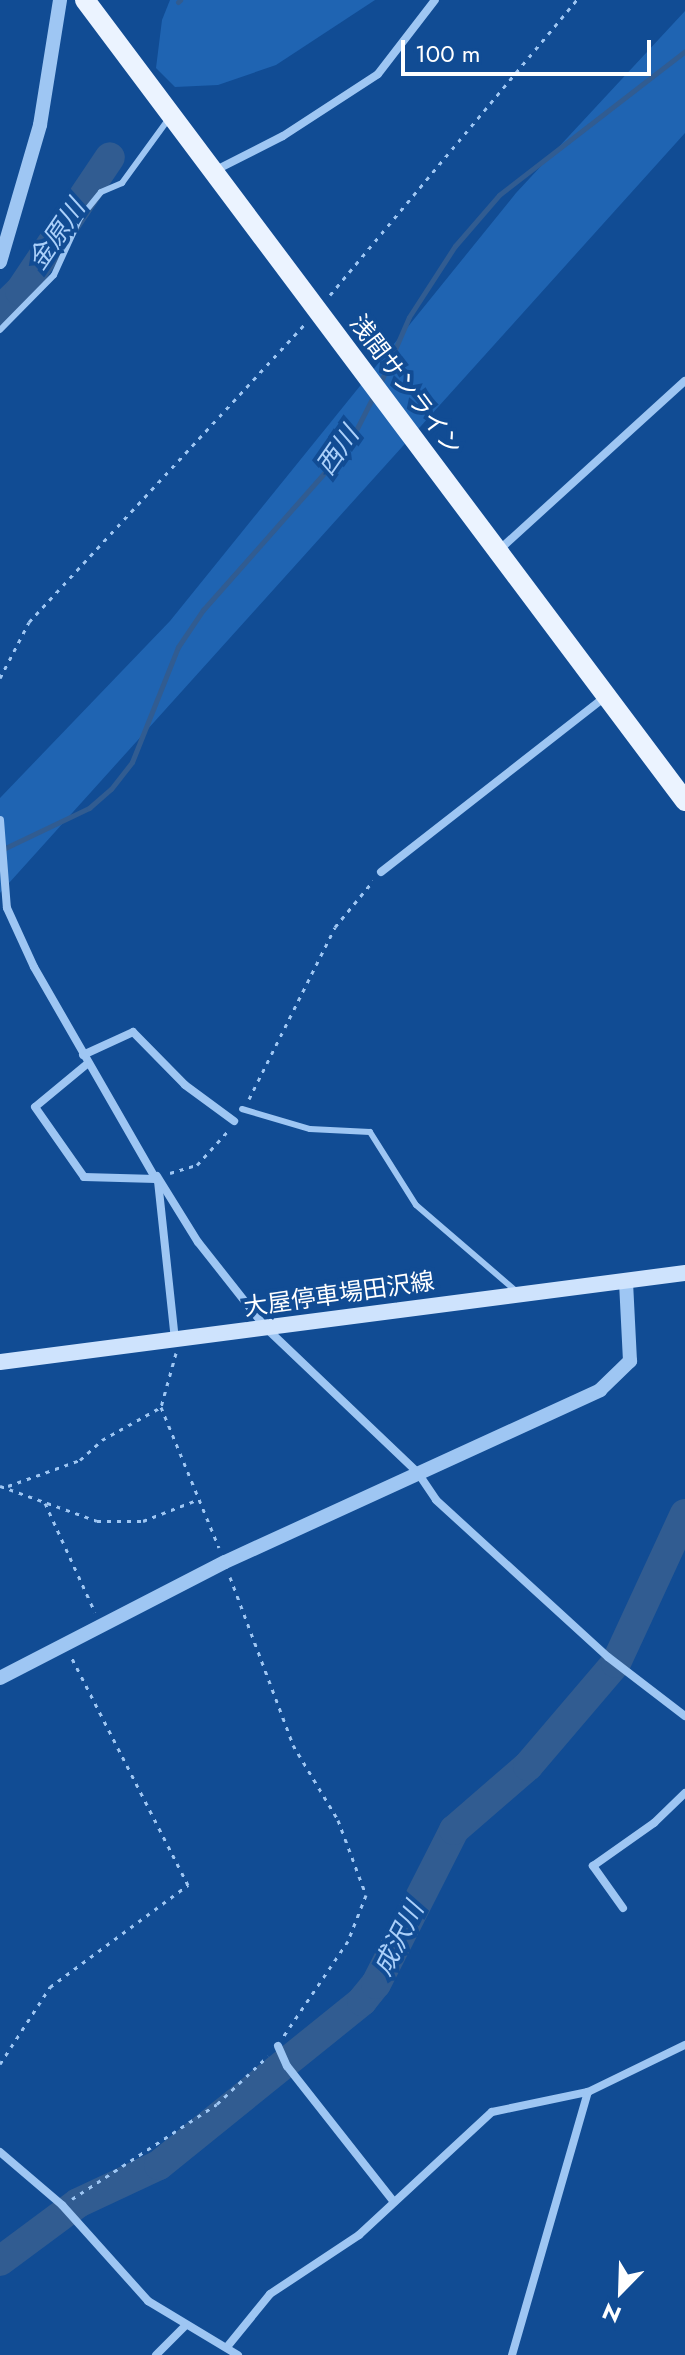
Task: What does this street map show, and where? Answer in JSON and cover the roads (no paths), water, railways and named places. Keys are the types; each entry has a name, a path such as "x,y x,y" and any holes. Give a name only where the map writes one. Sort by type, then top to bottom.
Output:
{"main road":[{"name":"浅間サンライン","path":"85,0 685,801"},
{"name":"大屋停車場田沢線","path":"0,1362 685,1273"}],"street":[{"path":"0,262 40,125 60,0"},
{"path":"214,171 283,136 378,74 435,0"},
{"path":"498,550 685,381"},
{"path":"381,872 606,696"},
{"path":"0,820 7,908 85,1059 198,1242 266,1328 418,1473 436,1500 608,1657 632,1672 685,1716"},
{"path":"156,1178 84,1177 35,1107 85,1059 133,1032 185,1085 234,1121"},
{"path":"156,1178 175,1341"},
{"path":"0,1678 225,1562 618,1378 630,1361 632,1341 626,1283"},
{"path":"623,1908 593,1866 654,1823 685,1793"},
{"path":"227,2347 270,2294 359,2235 492,2112 588,2092 685,2045"},
{"path":"279,2050 287,2066 394,2202"},
{"path":"512,2355 588,2092"},
{"path":"0,2152 62,2205 148,2301 185,2326 238,2355"},
{"path":"156,2355 185,2326"}],"lane":[{"path":"0,330 54,275 80,218 101,192 122,183 172,114"},
{"path":"242,1109 310,1129 370,1132 416,1205 519,1295"}],"waterway":[{"name":"西川","path":"379,386 409,317 455,246 499,195 685,51"},
{"name":"金原川","path":"0,310 20,291 110,157"},
{"name":"西川","path":"1,850 89,808 111,789 132,762 178,647 203,610 348,446 374,395"},
{"name":"成沢川","path":"0,2261 78,2203 159,2165 362,2001 376,1984 454,1830 528,1766 616,1663 685,1514"}]}
